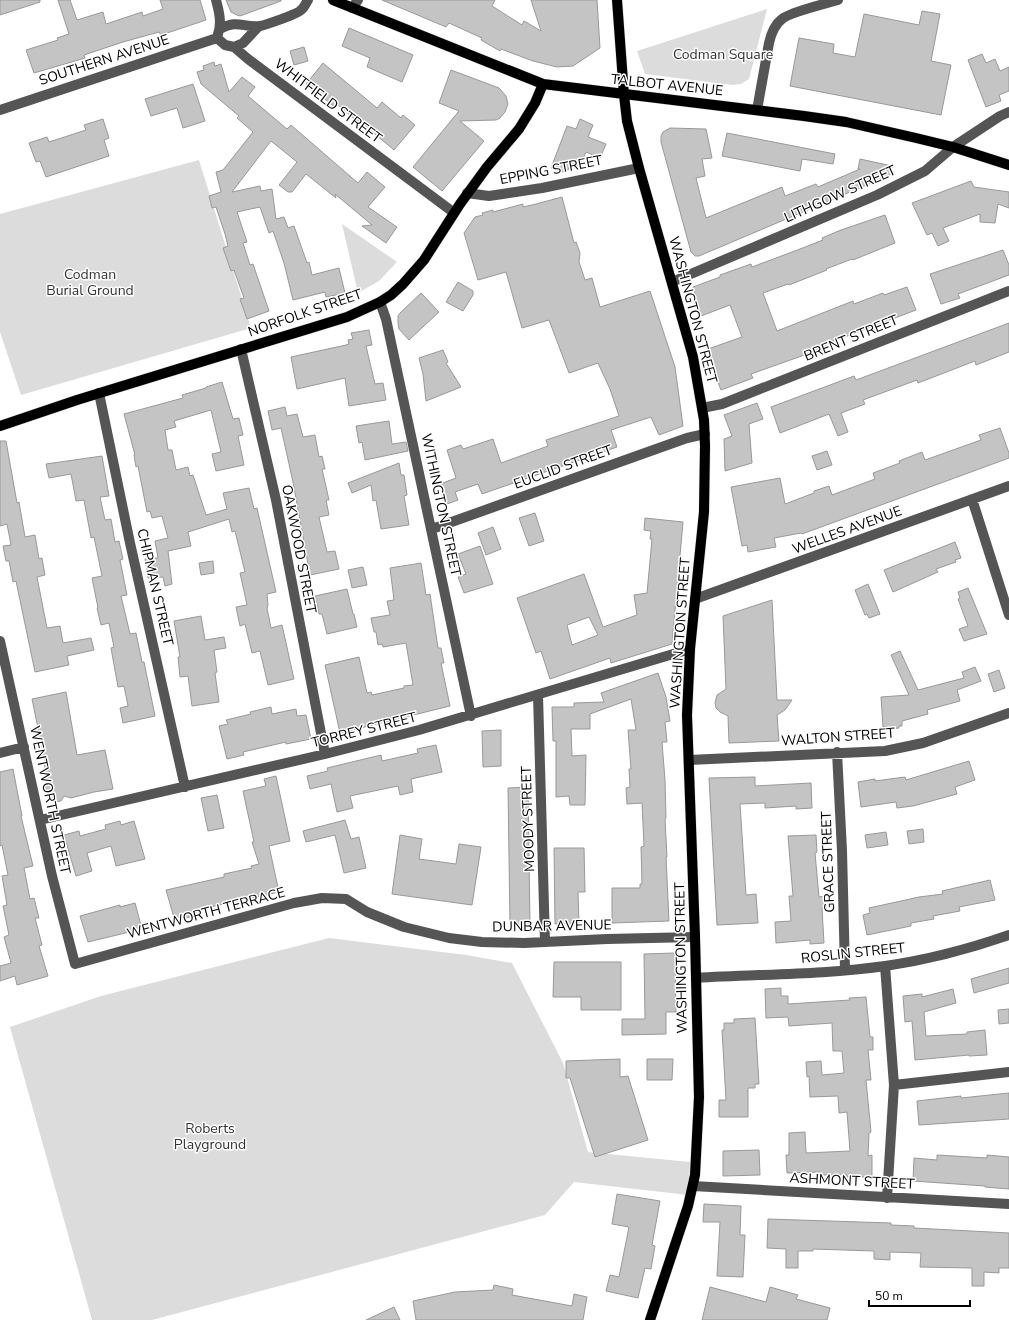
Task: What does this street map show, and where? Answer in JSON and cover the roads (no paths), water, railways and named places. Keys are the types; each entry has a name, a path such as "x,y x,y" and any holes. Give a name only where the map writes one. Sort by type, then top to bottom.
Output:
{"main road":[{"name":"TALBOT AVENUE","path":"333,0 355,4 543,84 846,122 953,147 1009,165"},
{"name":"WASHINGTON STREET","path":"617,0 627,121 693,357 705,434 704,512 690,649 687,715 699,1097 693,1186 650,1320"},
{"name":"NORFOLK STREET","path":"0,426 99,393 347,317 380,302 391,295 403,284 424,260 453,212 487,167 519,130 535,103 543,84"}],"street":[{"path":"216,0 220,15 218,33"},
{"name":"SOUTHERN AVENUE","path":"0,110 218,33 228,24 259,26 300,12 308,0"},
{"path":"757,110 770,38 776,25 789,15 838,0"},
{"name":"SOUTHERN AVENUE","path":"234,47 243,43 259,26"},
{"name":"WHITFIELD STREET","path":"218,33 225,45 234,47 453,212"},
{"name":"LITHGOW STREET","path":"672,282 884,191 925,171 953,147 1000,116 1009,112"},
{"name":"EPPING STREET","path":"467,193 489,196 542,188 639,168"},
{"name":"BRENT STREET","path":"702,408 722,404 1009,291"},
{"name":"WITHINGTON STREET","path":"380,302 386,319 471,716"},
{"name":"OAKWOOD STREET","path":"241,349 276,500 325,754"},
{"name":"CHIPMAN STREET","path":"99,393 130,543 185,787"},
{"name":"EUCLID STREET","path":"432,529 687,438 705,434"},
{"name":"WELLES AVENUE","path":"695,599 1009,486"},
{"path":"972,499 1009,615"},
{"name":"WENTWORTH STREET","path":"0,641 52,876 75,964"},
{"name":"TORREY STREET","path":"40,820 325,754 419,730 471,716 690,649"},
{"name":"MOODY STREET","path":"538,695 545,942"},
{"name":"WALTON STREET","path":"689,760 837,752 885,751 923,743 1009,714"},
{"path":"0,753 24,747"},
{"name":"GRACE STREET","path":"837,752 842,851 845,970"},
{"name":"WENTWORTH TERRACE","path":"75,964 294,903 322,898 346,899"},
{"name":"DUNBAR AVENUE","path":"346,899 367,912 404,927 449,938 482,942 524,943 695,937"},
{"name":"ROSLIN STREET","path":"696,978 845,970 885,966 936,957 1009,934"},
{"path":"885,966 894,1085 887,1198"},
{"path":"894,1085 1009,1072"},
{"name":"ASHMONT STREET","path":"693,1186 1009,1204"}],"park label":[{"name":"Codman Square","path":"723,54"},
{"name":"Codman Burial Ground","path":"90,282"},
{"name":"Roberts Playground","path":"210,1136"}]}
